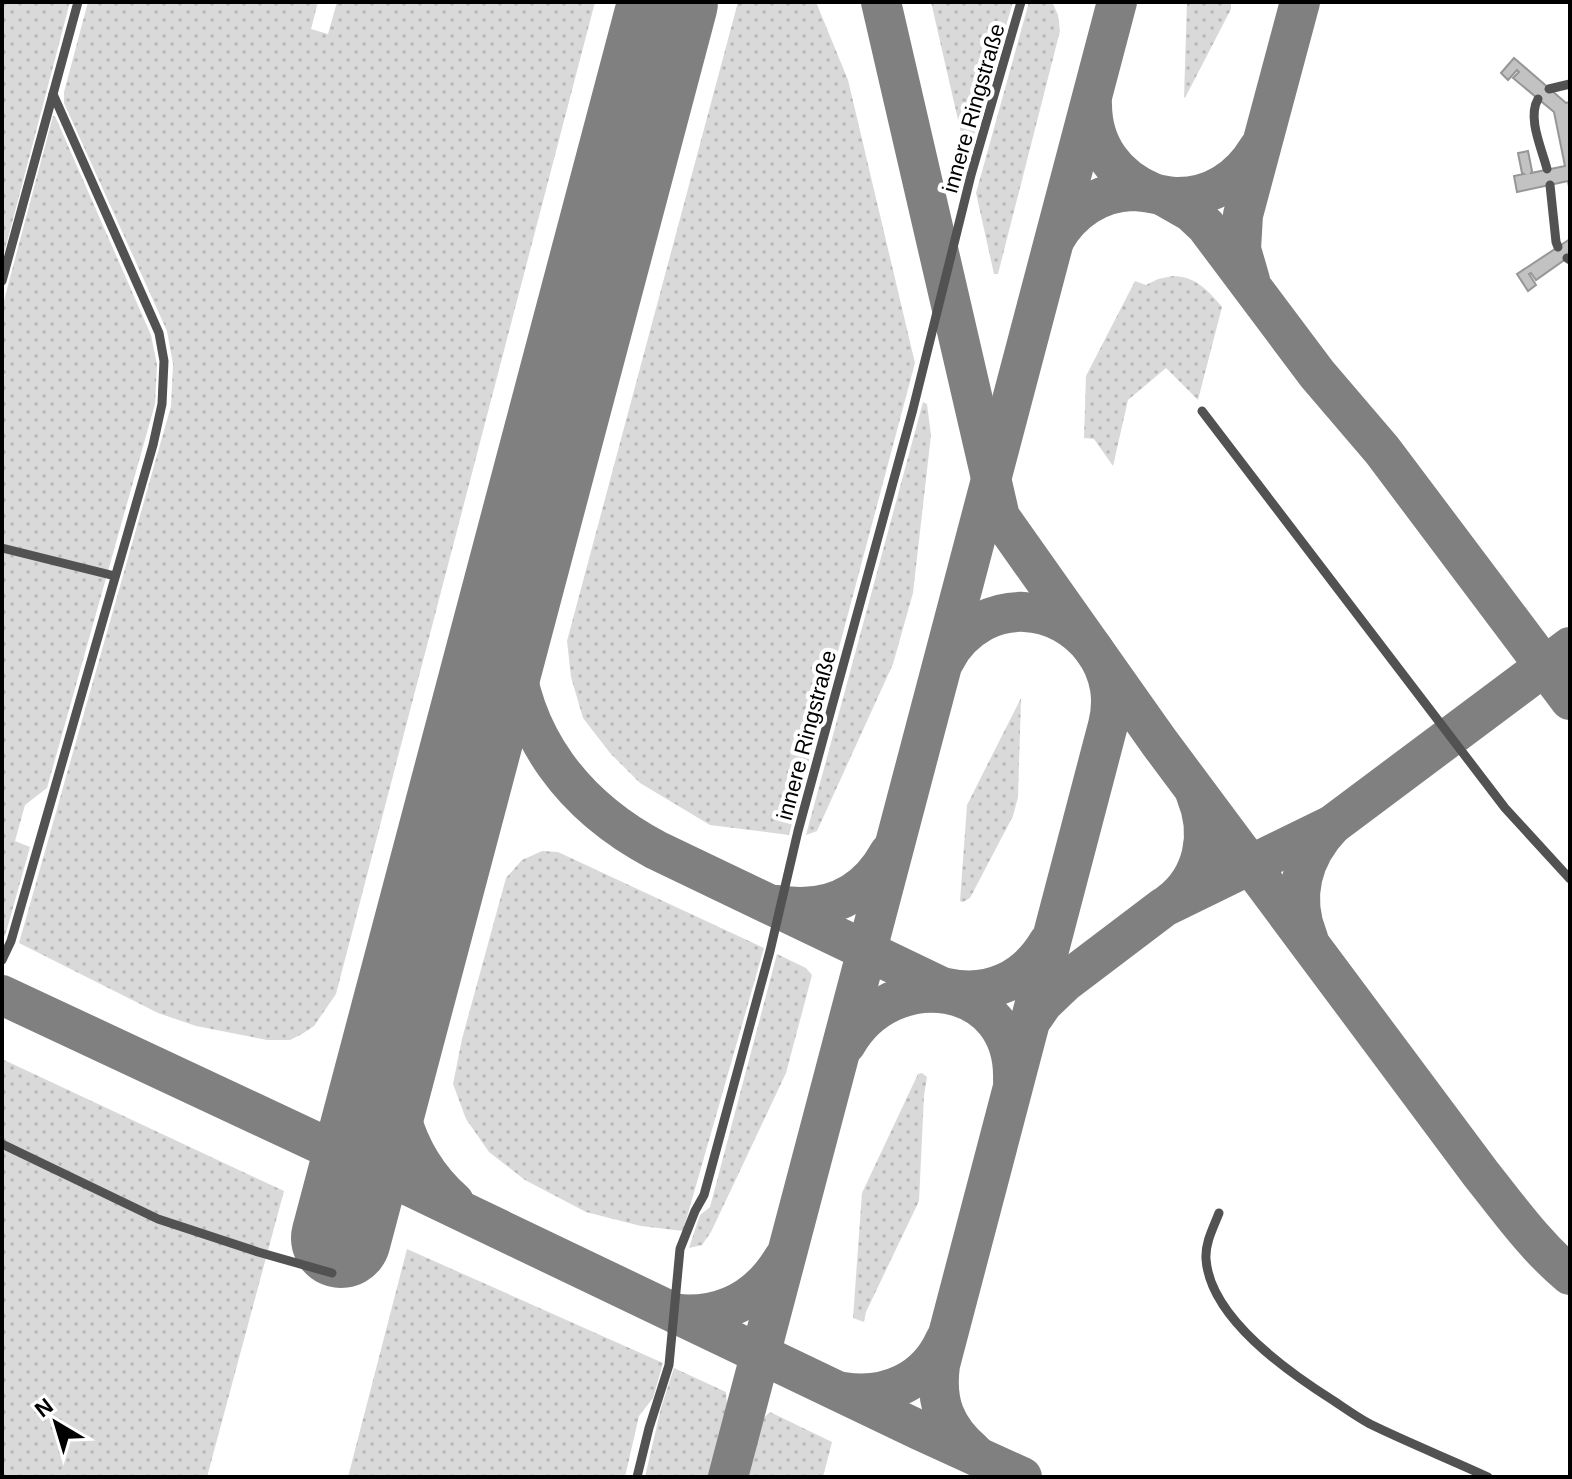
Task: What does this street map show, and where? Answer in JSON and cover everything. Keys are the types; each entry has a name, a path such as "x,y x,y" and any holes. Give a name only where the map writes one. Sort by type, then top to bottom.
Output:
{"lane":[{"path":"2,281 78,2"},
{"name":"innere Ringstraße","path":"637,1477 669,1365 680,1249 704,1195 770,951 798,831 913,409 971,175 1021,2"},
{"path":"1549,89 1570,84"},
{"path":"2,960 11,941 153,445 162,404 164,361 159,333 53,94"},
{"path":"1538,99 1534,114 1547,169"},
{"path":"1550,185 1558,247"},
{"path":"1202,411 1496,797 1570,879"},
{"path":"2,548 115,576"},
{"path":"2,1144 158,1219 332,1273"},
{"path":"1219,1213 1207,1242 1208,1273 1222,1305 1246,1332 1297,1378 1367,1422 1488,1477"}],"shaded area":[{"path":"2,2 70,2 2,261"},
{"path":"88,2 318,2 311,29 328,34 337,2 595,2 336,994 314,1026 290,1040 267,1040 196,1026 158,1013 19,943 171,406 173,364 167,331 64,103 64,92"},
{"path":"738,2 816,2 848,80 915,363 789,835 710,825 640,783 610,753 583,718 571,677 567,641"},
{"path":"931,2 1013,2 967,159"},
{"path":"1029,2 1052,2 1060,31 998,274 994,274 976,193"},
{"path":"1187,2 1231,2 1231,9 1185,98 1184,97"},
{"path":"53,116 151,335 157,365 155,404 47,788 25,805 15,841 30,847 5,936 2,935 2,377 5,375 2,374 2,308"},
{"path":"1173,276 1195,282 1222,307 1198,400 1166,368 1128,400 1113,466 1094,439 1084,438 1086,376 1135,281 1146,285"},
{"path":"923,402 927,404 931,435 913,593 893,664 817,831 806,835"},
{"path":"1021,698 1018,797 1013,816 970,898 963,902 960,901 967,805"},
{"path":"542,851 558,852 764,948 683,1231 641,1226 586,1212 525,1180 489,1152 466,1119 453,1084 462,1039 506,878 522,860"},
{"path":"777,954 806,968 812,975 786,1073 711,1232 702,1245 689,1248 700,1215 710,1207"},
{"path":"2,1059 284,1191 207,1477 2,1477"},
{"path":"918,1074 927,1077 919,1201 864,1322 853,1318 862,1193"},
{"path":"407,1249 663,1363 653,1398 639,1416 625,1477 348,1477"},
{"path":"674,1368 726,1392 728,1416 714,1477 645,1477"},
{"path":"770,1412 832,1442 823,1477 743,1477 755,1430"}],"building":[{"path":"1514,58 1566,103 1570,102 1570,192 1568,181 1517,192 1514,176 1524,174 1518,153 1528,151 1531,173 1565,166 1554,112 1513,78 1519,72 1517,70 1508,80 1501,73"},
{"path":"1570,239 1570,256 1536,280 1529,274 1536,285 1528,291 1517,274"}],"taxiway":[{"path":"881,2 1000,517 1159,742 1481,1174 1534,1240 1570,1275"},
{"path":"728,1477 1117,2"},
{"path":"1250,280 1241,249 1243,215 1300,2"},
{"path":"1092,104 1096,133 1108,158 1127,178 1153,193"},
{"path":"1055,239 1069,220 1097,199 1132,191 1175,197 1201,194 1233,178 1258,149"},
{"path":"1163,196 1191,212 1206,226 1317,374 1382,450 1570,700"},
{"path":"523,551 513,620 518,677 526,709 540,738 556,766 577,790 600,813 656,850 965,998"},
{"path":"945,660 961,638 983,621 1024,612 1044,615 1080,634 1094,649 1104,667 1111,698 1108,725 940,1365 939,1391 944,1413 955,1433 973,1452"},
{"path":"1034,1016 1065,982 1164,907 1332,825 1570,647"},
{"path":"1170,903 1191,880 1202,854 1203,824 1196,795"},
{"path":"1308,938 1300,907 1302,878 1313,850 1332,825"},
{"path":"778,905 812,906 842,898 868,881 889,853"},
{"path":"947,988 977,990 1005,983 1029,967 1048,943"},
{"path":"846,1044 866,1018 892,1002 919,994 948,994 973,1003 994,1021 1009,1046 1013,1080"},
{"path":"2,995 1022,1477"},
{"path":"400,1015 394,1066 401,1116 421,1162 454,1202"},
{"path":"677,1314 710,1313 738,1303 763,1285 783,1259"},
{"path":"843,1392 875,1393 903,1384 928,1366 945,1340"}],"runway":[{"path":"341,1238 668,2"}]}
